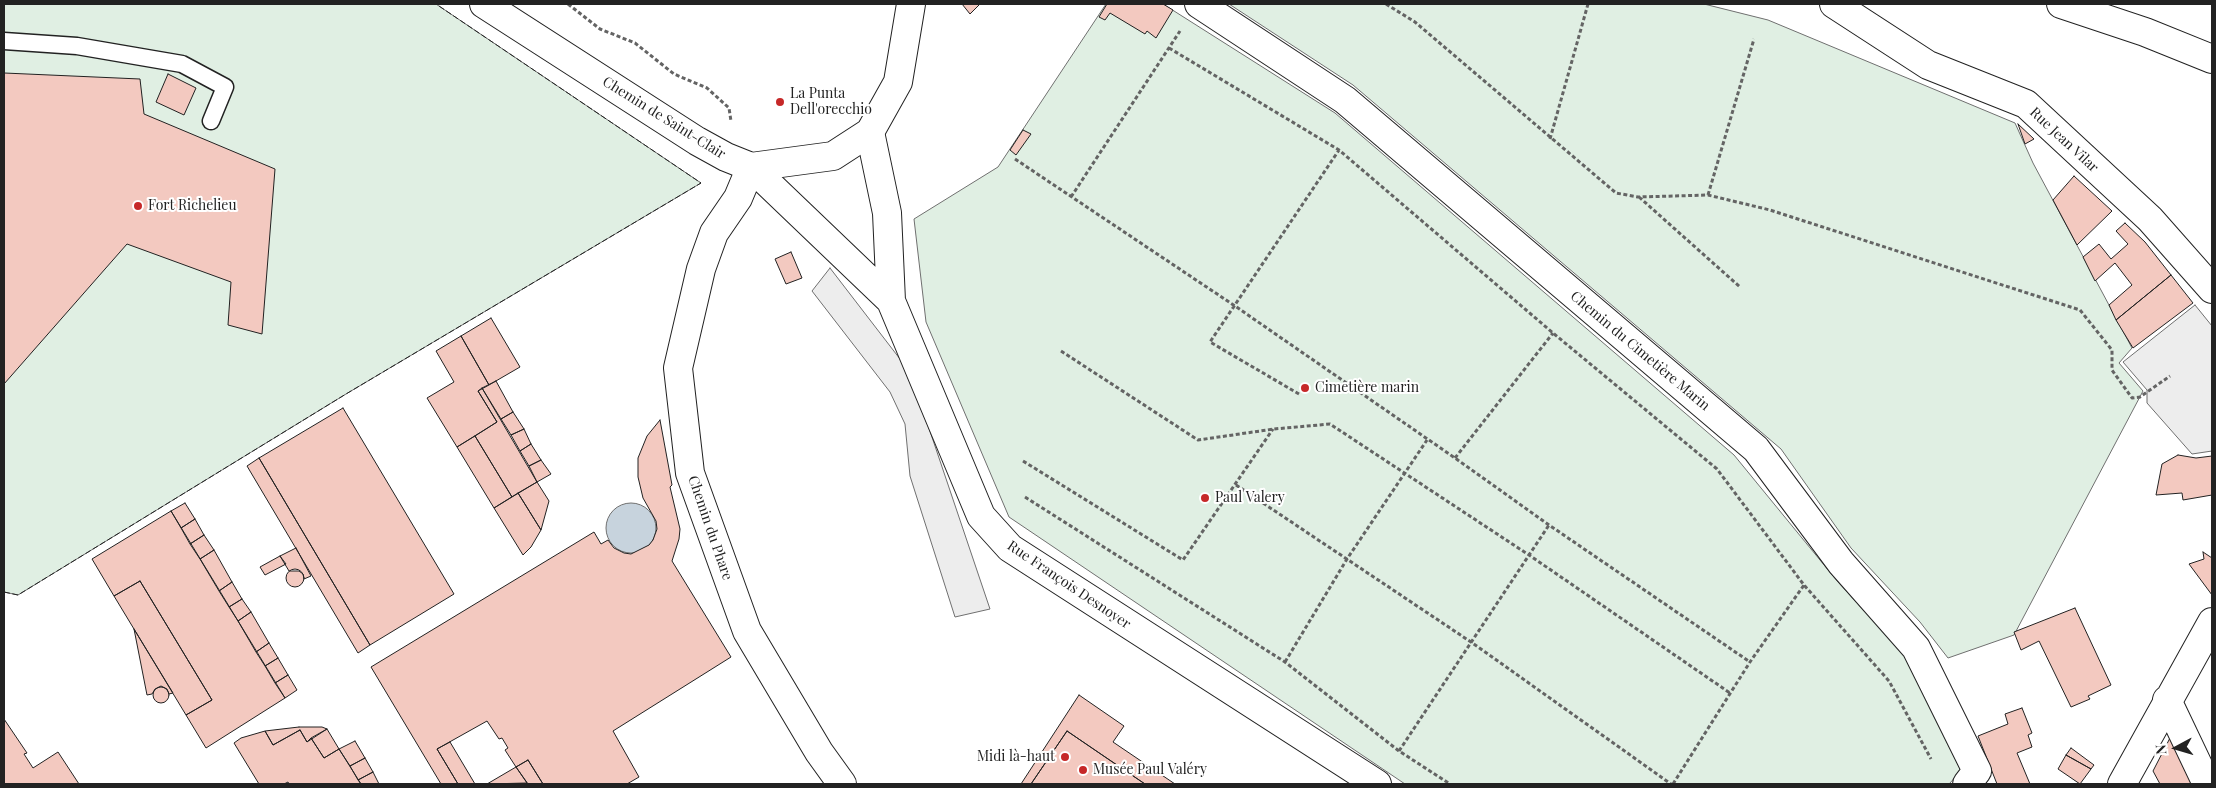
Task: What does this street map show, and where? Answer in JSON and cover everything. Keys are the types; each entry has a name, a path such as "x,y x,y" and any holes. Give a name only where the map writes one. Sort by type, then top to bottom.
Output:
{"street":[{"name":"Chemin de Saint-Clair","path":"484,4 697,141 726,157 751,166 834,156 870,132 898,82 911,4"},
{"name":"Chemin du Cimetière Marin","path":"1199,4 1345,100 1756,450 1841,563 1916,648 1977,770 1967,784"},
{"name":"Rue Jean Vilar","path":"1834,4 1928,65 2026,104 2150,220 2212,289"},
{"path":"2061,4 2144,32 2212,59"},
{"name":"Rue François Desnoyer","path":"870,132 887,213 890,301 981,516 1010,548 1377,784"},
{"path":"751,166 890,301"},
{"name":"Chemin du Phare","path":"751,166 738,198 714,233 701,269 678,368 690,473 747,631 819,752 842,784"},
{"path":"2122,784 2212,622"},
{"path":"2167,700 2207,784"}],"lane":[{"path":"4,41 77,46 182,64 225,88 211,121"}],"path":[{"path":"568,4 600,29 635,43 674,74 707,88 729,108 734,134 726,157"},
{"path":"1386,4 1415,22 1550,139 1616,193 1638,197 1708,195 1770,210 2080,310 2112,350 2112,370 2132,398 2140,397 2170,376"},
{"path":"1550,139 1588,4"},
{"path":"1071,197 1183,26"},
{"path":"1708,195 1754,39"},
{"path":"1169,48 1339,150 1717,470 1804,585 1889,681 1933,763"},
{"path":"1299,394 1210,342 1339,150"},
{"path":"1016,159 1456,458 1549,525 1750,662"},
{"path":"1638,197 1740,287"},
{"path":"1456,458 1553,333"},
{"path":"1061,351 1198,440 1274,429 1330,424 1529,555 1730,693"},
{"path":"1023,461 1183,560 1274,429"},
{"path":"1284,662 1347,559 1427,440"},
{"path":"1236,485 1471,642 1672,784 1750,662 1804,585"},
{"path":"1025,497 1284,662 1399,751 1450,784"},
{"path":"1399,751 1549,525"}],"green space":[{"path":"4,4 436,4 701,183 346,394 18,595 4,592"},
{"name":"Cimetière marin","path":"1106,4 1163,4 1335,113 1734,455 1838,582 1910,661 1963,769 1949,784 1405,784 1009,517 926,322 914,219 998,167"},
{"path":"1229,4 1704,4 1768,20 2015,123 2033,163 2132,348 2119,363 2143,391 2014,635 1948,658 1920,622 1851,548 1781,449 1353,85"}],"shaded area":[{"path":"830,268 910,372 990,609 955,617 910,476 905,424 890,392 812,291"},
{"path":"2195,305 2212,326 2212,451 2192,454 2147,403 2147,390 2123,362"},
{"path":"626,503 636,503 649,510 656,523 656,533 649,546 636,553 626,553 617,549 610,542 606,533 606,523 610,514 617,507"}],"building":[{"path":"962,4 980,4 970,14"},
{"path":"1107,4 1163,4 1173,10 1156,38 1147,31 1145,34 1110,13 1105,20 1099,17"},
{"name":"Fort Richelieu","path":"4,73 140,79 144,114 275,169 262,334 228,325 231,282 127,244 4,384"},
{"path":"168,74 196,88 184,115 156,102"},
{"path":"2018,124 2034,139 2025,144"},
{"path":"1023,130 1031,134 1016,155 1010,150"},
{"path":"2074,176 2112,211 2077,245 2053,200"},
{"path":"2125,223 2145,242 2171,275 2116,320 2109,305 2132,285 2115,263 2095,281 2083,257 2099,244 2111,259 2128,244 2116,231"},
{"path":"791,252 802,278 786,284 775,259"},
{"path":"2171,275 2193,303 2133,348 2116,320"},
{"path":"491,318 520,367 489,385 461,336"},
{"path":"461,336 489,385 478,391 497,422 457,447 427,398 454,382 436,351"},
{"path":"496,381 513,412 501,419 482,388"},
{"path":"482,388 537,482 512,497 475,436 497,422 478,391"},
{"path":"343,408 454,594 370,645 259,458"},
{"path":"513,412 524,429 511,435 501,419"},
{"path":"660,420 672,485 670,487 680,529 672,561 731,657 613,731 639,777 627,784 543,784 528,760 516,767 505,750 508,748 502,738 499,739 487,721 437,749 458,784 441,784 371,667 594,532 601,544 608,540 614,548 624,553 631,554 649,545 657,529 656,521 643,498 638,477 638,458 647,436"},
{"path":"524,429 531,444 520,451 511,435"},
{"path":"475,436 512,497 494,508 457,447"},
{"path":"531,444 541,460 529,466 520,451"},
{"path":"2178,455 2196,458 2212,456 2212,495 2183,500 2182,493 2156,495 2162,464"},
{"path":"259,458 370,645 358,653 247,466"},
{"path":"541,460 551,474 537,482 529,466"},
{"path":"537,482 549,501 541,530 518,493"},
{"path":"518,493 541,530 531,547 523,555 494,508"},
{"path":"185,503 195,519 181,528 171,511"},
{"path":"171,511 285,698 206,748 186,715 212,700 140,581 114,596 92,559"},
{"path":"195,519 204,535 190,544 181,528"},
{"path":"204,535 214,550 200,559 190,544"},
{"path":"296,548 311,576 304,579 303,574 299,571 289,571 280,556"},
{"path":"214,550 232,582 219,591 200,559"},
{"path":"2203,552 2212,558 2212,595 2189,564 2204,559"},
{"path":"280,556 286,564 265,575 260,567"},
{"path":"295,569 301,572 304,578 301,584 295,587 289,584 286,578 289,572"},
{"path":"140,581 212,700 186,715 114,596"},
{"path":"232,582 242,599 229,607 219,591"},
{"path":"242,599 251,612 238,621 229,607"},
{"path":"2075,608 2111,685 2088,696 2090,699 2071,707 2039,641 2021,650 2014,632"},
{"path":"251,612 269,643 256,652 238,621"},
{"path":"134,629 173,693 169,694 167,689 161,686 155,689 152,694 147,695"},
{"path":"269,643 278,658 265,666 256,652"},
{"path":"278,658 288,675 275,683 265,666"},
{"path":"288,675 297,690 285,698 275,683"},
{"path":"158,687 164,687 169,692 167,701 158,703 153,698 153,692"},
{"path":"1079,695 1124,726 1113,742 1175,784 1145,784 1067,731 1031,784 1021,784"},
{"path":"2022,708 2032,733 2028,735 2032,747 2017,753 2030,784 1997,784 1978,736 2008,724 2005,714"},
{"path":"4,719 27,753 24,754 33,768 58,752 79,784 4,784"},
{"path":"299,727 322,727 327,729 307,742 300,730 273,745 265,731"},
{"path":"327,729 339,749 324,758 311,738"},
{"path":"300,730 307,742 311,738 324,758 339,749 361,784 289,784 288,782 284,784 259,784 234,743 241,738 265,731 273,745"},
{"name":"Musée Paul Valéry","path":"1067,731 1105,757 1145,784 1031,784"},
{"path":"2171,736 2197,784 2160,784 2153,771"},
{"path":"355,741 365,758 350,766 339,749"},
{"path":"450,742 475,784 458,784 437,749"},
{"path":"2071,748 2094,765 2091,769 2066,755"},
{"path":"2066,755 2091,769 2080,784 2058,769"},
{"path":"365,758 373,772 358,780 350,766"},
{"path":"528,760 543,784 528,784 516,767"},
{"path":"516,767 527,783 487,784"},
{"path":"373,772 379,784 361,784 358,780"}],"fence":[{"path":"4,592 18,595 346,394 701,183 436,4"}],"place":[{"name":"La Punta Dell'orecchio","path":"780,102"},
{"name":"Fort Richelieu","path":"138,206"},
{"name":"Cimetière marin","path":"1305,388"},
{"name":"Paul Valery","path":"1205,498"},
{"name":"Midi là-haut","path":"1065,757"},
{"name":"Musée Paul Valéry","path":"1083,770"}]}
